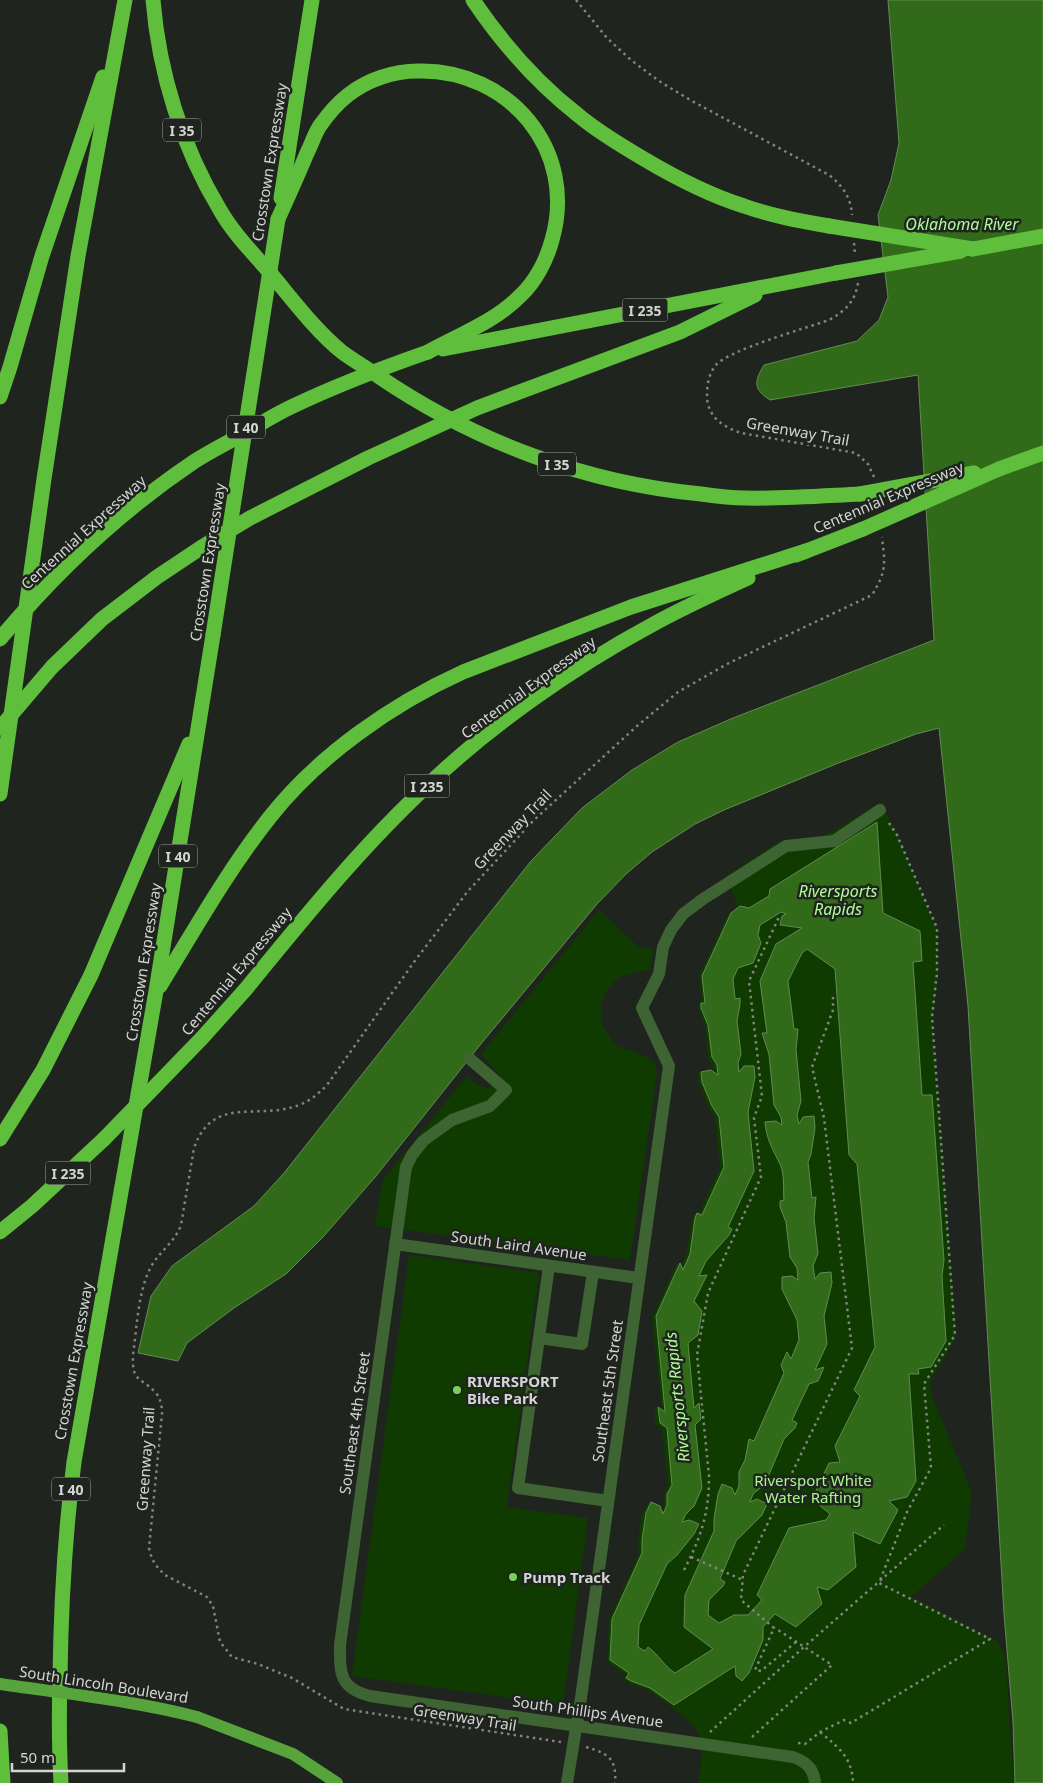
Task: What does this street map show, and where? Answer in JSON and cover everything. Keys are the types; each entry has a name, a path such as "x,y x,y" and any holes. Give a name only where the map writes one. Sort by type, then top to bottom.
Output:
{"highway":[{"path":"0,794 44,479 78,256 125,0"},
{"name":"I 35","path":"153,0 161,56 175,108 196,166 220,211 240,238 298,306 342,352 399,390 448,419 505,445 570,469 627,483 676,492 742,498 860,494 999,469 1043,453"},
{"name":"Crosstown Expressway","path":"61,1783 59,1730 62,1585 73,1472 156,991 312,0"},
{"path":"473,0 508,47 537,78 578,115 612,140 697,188 744,206 791,219 973,249"},
{"path":"0,397 42,256 120,28"},
{"path":"278,219 320,124 350,94 370,82 390,74 432,70 472,78 502,94 532,126 544,143 552,161 557,180 558,205 554,232 541,268 523,294 498,314 428,352"},
{"name":"Centennial Expressway","path":"0,639 31,602 98,537 164,483 197,460 289,408 366,374 428,352 836,273 1043,236"},
{"path":"0,728 52,667 102,619 157,577 250,518 368,458 477,408 680,332 774,286"},
{"name":"Centennial Expressway","path":"0,1232 32,1206 104,1139 196,1045 367,846 430,783 496,727 573,672 649,626 806,551 863,530 999,469"},
{"path":"156,991 231,870 271,816 335,752 388,712 441,682 463,672 631,607 806,551"},
{"path":"0,1139 14,1120 43,1070 70,1018 110,934 199,722"},
{"path":"0,1731 3,1783"}],"main road":[{"name":"South Lincoln Boulevard","path":"0,1684 124,1701 197,1716 293,1754 337,1783"}],"street":[{"name":"Southeast 5th Street","path":"567,1783 669,1066 642,1008 659,974 663,947 671,930 683,914 786,846 834,841 869,822 880,810"},
{"name":"Southeast 4th Street","path":"346,1682 342,1676 340,1645 406,1167 412,1155 423,1141 452,1120 490,1106 506,1090 470,1058"},
{"name":"South Laird Avenue","path":"395,1244 639,1278"},
{"path":"550,1266 518,1488 608,1501"},
{"path":"539,1338 582,1344 593,1272"},
{"name":"South Phillips Avenue","path":"346,1682 357,1692 370,1696 793,1756 804,1761 809,1766 814,1783"}],"path":[{"path":"576,0 619,49 659,82 829,175 840,183 849,198 852,218"},
{"path":"853,235 855,255"},
{"name":"Greenway Trail","path":"858,275 856,295 850,305 840,314 829,320 730,354 715,365 707,384 707,403 714,418 726,427 741,433 838,448 856,453 868,464 876,481"},
{"name":"Greenway Trail","path":"561,1742 344,1709 292,1678 258,1664 232,1657 225,1649 218,1635 216,1614 213,1606 206,1598 165,1575 152,1559 149,1548 162,1414 161,1402 156,1393 140,1382 132,1366 145,1279 159,1256 178,1235 194,1148 198,1136 206,1125 216,1118 225,1115 283,1109 298,1106 315,1097 326,1085 414,962 468,891 534,820 637,726 678,692 729,663 872,595 882,579 885,564 882,536"},
{"path":"879,1583 907,1512 931,1468 924,1384 955,1336 932,1016 937,972 937,928 897,835 880,810"},
{"path":"684,1570 704,1528 709,1492 697,1355 708,1293 761,1177 754,1118 762,1096 749,981 779,917"},
{"path":"760,1738 752,1737 832,1665 774,1628 742,1600 743,1575 852,1348 824,1118 812,1067 833,1010 832,997"},
{"path":"698,1743 804,1647 944,1525"},
{"path":"691,1556 743,1580"},
{"path":"796,1743 805,1744 820,1732 844,1720 851,1723 990,1639 879,1583"},
{"path":"774,1628 755,1670 761,1671 796,1642"},
{"path":"710,1732 719,1733"},
{"path":"820,1732 845,1755 853,1770 853,1783"},
{"path":"586,1747 599,1750 614,1762 616,1772 615,1783"}],"green space":[{"name":"Riversport White Water Rafting","path":"880,802 897,834 937,930 938,976 932,1022 956,1337 930,1382 931,1394 972,1493 965,1549 911,1597 996,1640 1005,1655 1014,1783 698,1783 701,1748 699,1734 696,1729 658,1697 644,1688 622,1679 626,1675 607,1662 609,1619 639,1554 638,1540 642,1514 648,1503 657,1507 660,1514 664,1507 664,1495 668,1486 662,1430 655,1424 655,1407 662,1412 652,1318 677,1263 680,1269 686,1255 694,1214 698,1215 720,1168 715,1118 699,1084 698,1072 709,1071 714,1075 713,1067 708,1059 705,1025 699,1010 698,1003 702,1003 699,976 728,914 738,907 726,876 780,841 817,838 834,831"},
{"path":"599,910 639,947 654,949 650,970 618,978 607,990 601,1004 602,1025 615,1045 648,1057 655,1063 657,1073 630,1260 375,1226 383,1180 467,1076 473,1082 488,1089 499,1075 481,1054"},
{"name":"RIVERSPORT Bike Park","path":"409,1255 539,1273 507,1507 588,1518 563,1705 352,1676"}],"water":[{"name":"Oklahoma River","path":"888,0 1043,0 1043,1783 1015,1783 1013,1722 1004,1614 968,1006 939,728 916,734 836,764 724,810 695,824 652,852 626,874 597,904 480,1045 376,1176 323,1237 286,1274 234,1308 187,1343 178,1361 138,1353 151,1296 172,1266 254,1206 284,1173 531,861 582,808 632,770 678,742 733,718 934,640 918,375 770,400 760,392 757,385 758,376 764,365 857,341 879,320 888,297 878,215 891,180 899,143"},
{"name":"Riversports Rapids","path":"877,822 883,913 920,931 922,961 913,962 922,1095 932,1095 944,1260 942,1276 946,1341 931,1367 918,1369 919,1374 909,1374 916,1481 907,1497 889,1501 898,1510 880,1544 853,1532 856,1567 828,1590 817,1587 822,1604 796,1627 775,1614 763,1627 763,1640 749,1673 742,1681 736,1676 735,1666 674,1705 650,1688 626,1678 629,1673 610,1660 612,1619 642,1553 646,1513 651,1502 660,1506 663,1514 667,1505 667,1494 672,1485 667,1428 660,1423 658,1407 665,1412 656,1316 680,1263 683,1270 690,1254 697,1213 702,1215 724,1167 719,1117 702,1082 701,1072 711,1070 718,1075 717,1065 712,1057 708,1025 701,1008 701,1003 705,1003 702,976 731,913 740,906 749,908 769,896 770,889","holes":["781,912 786,914 782,916 780,925 802,928 776,944 760,981 767,1033 762,1033 769,1054 774,1105 781,1117 782,1125 776,1121 765,1122 768,1139 783,1172 784,1200 780,1201 780,1207 786,1222 790,1257 797,1268 798,1280 792,1276 782,1277 782,1289 797,1320 799,1340 791,1359 787,1352 781,1365 784,1373 754,1441 749,1439 745,1460 739,1472 739,1486 735,1495 732,1488 722,1484 718,1494 714,1531 685,1595 684,1627 713,1649 675,1673 648,1647 645,1651 638,1647 639,1625 667,1564 694,1534 699,1524 689,1520 682,1522 686,1514 694,1506 702,1488 695,1425 701,1419 699,1403 694,1408 688,1343 698,1335 702,1311 694,1301 707,1275 699,1276 706,1261 729,1235 732,1229 728,1227 754,1171 748,1112 755,1077 754,1066 744,1066 739,1072 738,1063 741,1054 737,1021 740,998 735,999 733,979 738,968 753,963 761,943 758,935 760,925","807,949 835,969 849,1155 857,1164 875,1347 854,1390 860,1396 835,1446 840,1462 829,1463 812,1499 830,1514 826,1520 789,1528 757,1595 762,1600 748,1615 734,1615 719,1623 708,1615 709,1600 725,1582 720,1579 736,1541 762,1515 767,1504 757,1499 750,1502 753,1494 765,1484 784,1439 795,1428 797,1423 792,1420 809,1384 818,1381 824,1367 815,1370 827,1344 824,1316 832,1283 831,1272 820,1273 815,1279 813,1266 818,1253 814,1218 816,1197 812,1198 808,1162 815,1128 814,1116 803,1117 799,1124 797,1115 801,1101 796,1050 798,1029 794,1029 788,981 802,953"]}],"place":[{"name":"RIVERSPORT Bike Park","path":"457,1390"},
{"name":"Pump Track","path":"513,1577"}]}
